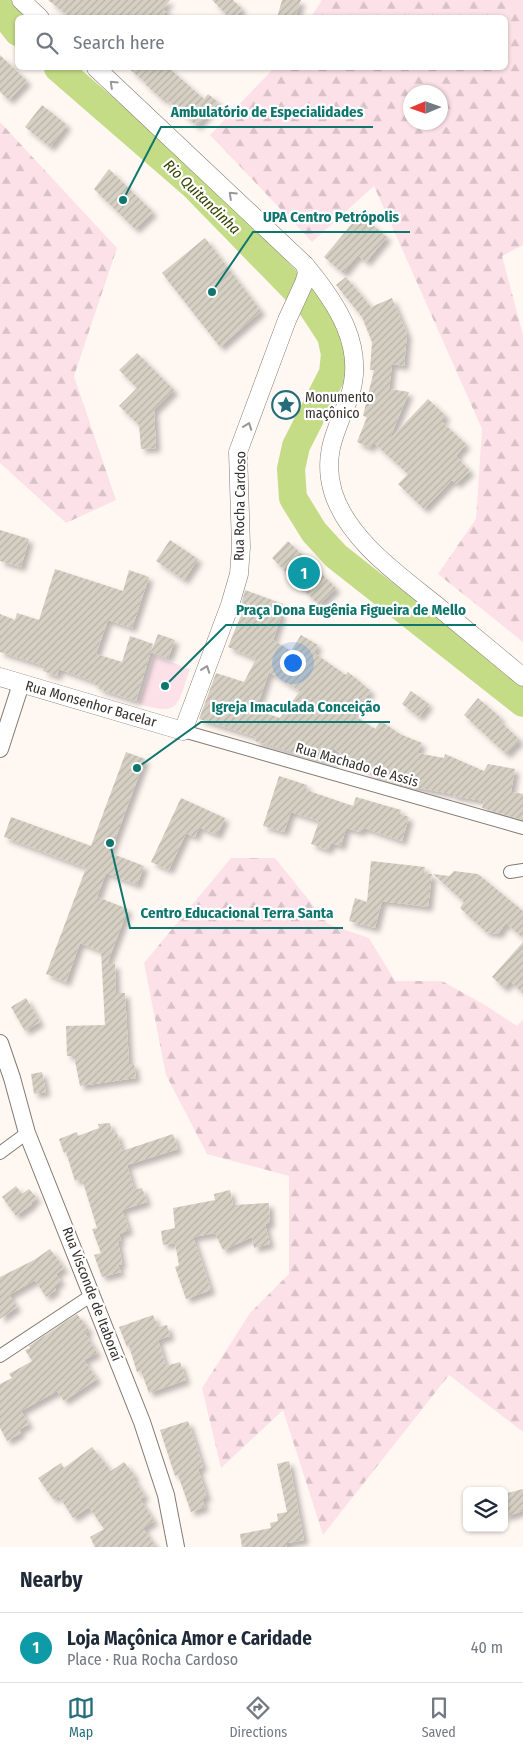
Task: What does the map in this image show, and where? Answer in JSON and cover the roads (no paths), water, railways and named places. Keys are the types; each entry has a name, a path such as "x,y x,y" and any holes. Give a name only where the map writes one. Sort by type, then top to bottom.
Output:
{"main road":[{"path":"21,0 37,15"},
{"path":"98,70 305,265 322,285 346,326 353,348 354,368 350,395 335,432 328,465 333,493 349,524 375,555 523,677"},
{"name":"Rua Rocha Cardoso","path":"183,731 230,605 239,574 241,547 238,452 291,310 304,283 307,273 305,265"},
{"path":"304,283 312,282 322,285"},
{"name":"Rua Monsenhor Bacelar","path":"0,677 183,731"}],"street":[{"path":"0,749 21,684"},
{"name":"Rua Machado de Assis","path":"183,731 523,828"},
{"path":"510,872 523,870"},
{"name":"Rua Visconde de Itaboraí","path":"0,1043 27,1133 142,1422 166,1495 176,1547"},
{"path":"0,1153 27,1133"},
{"path":"0,1356 92,1295"}],"waterway":[{"name":"Rio Quitandinha","path":"0,9 15,28"},
{"name":"Rio Quitandinha","path":"60,70 194,186 312,307 331,336 335,354 333,373 296,446 291,469 293,498 314,532 336,556 523,703"}],"place":[{"name":"Ambulatório de Especialidades","path":"123,200"},
{"name":"UPA Centro Petrópolis","path":"212,292"},
{"name":"Monumento maçônico","path":"286,405"},
{"name":"Loja Maçônica Amor e Caridade","path":"304,573"},
{"name":"Praça Dona Eugênia Figueira de Mello","path":"165,686"},
{"name":"Igreja Imaculada Conceição","path":"137,768"},
{"name":"Centro Educacional Terra Santa","path":"110,843"}]}
